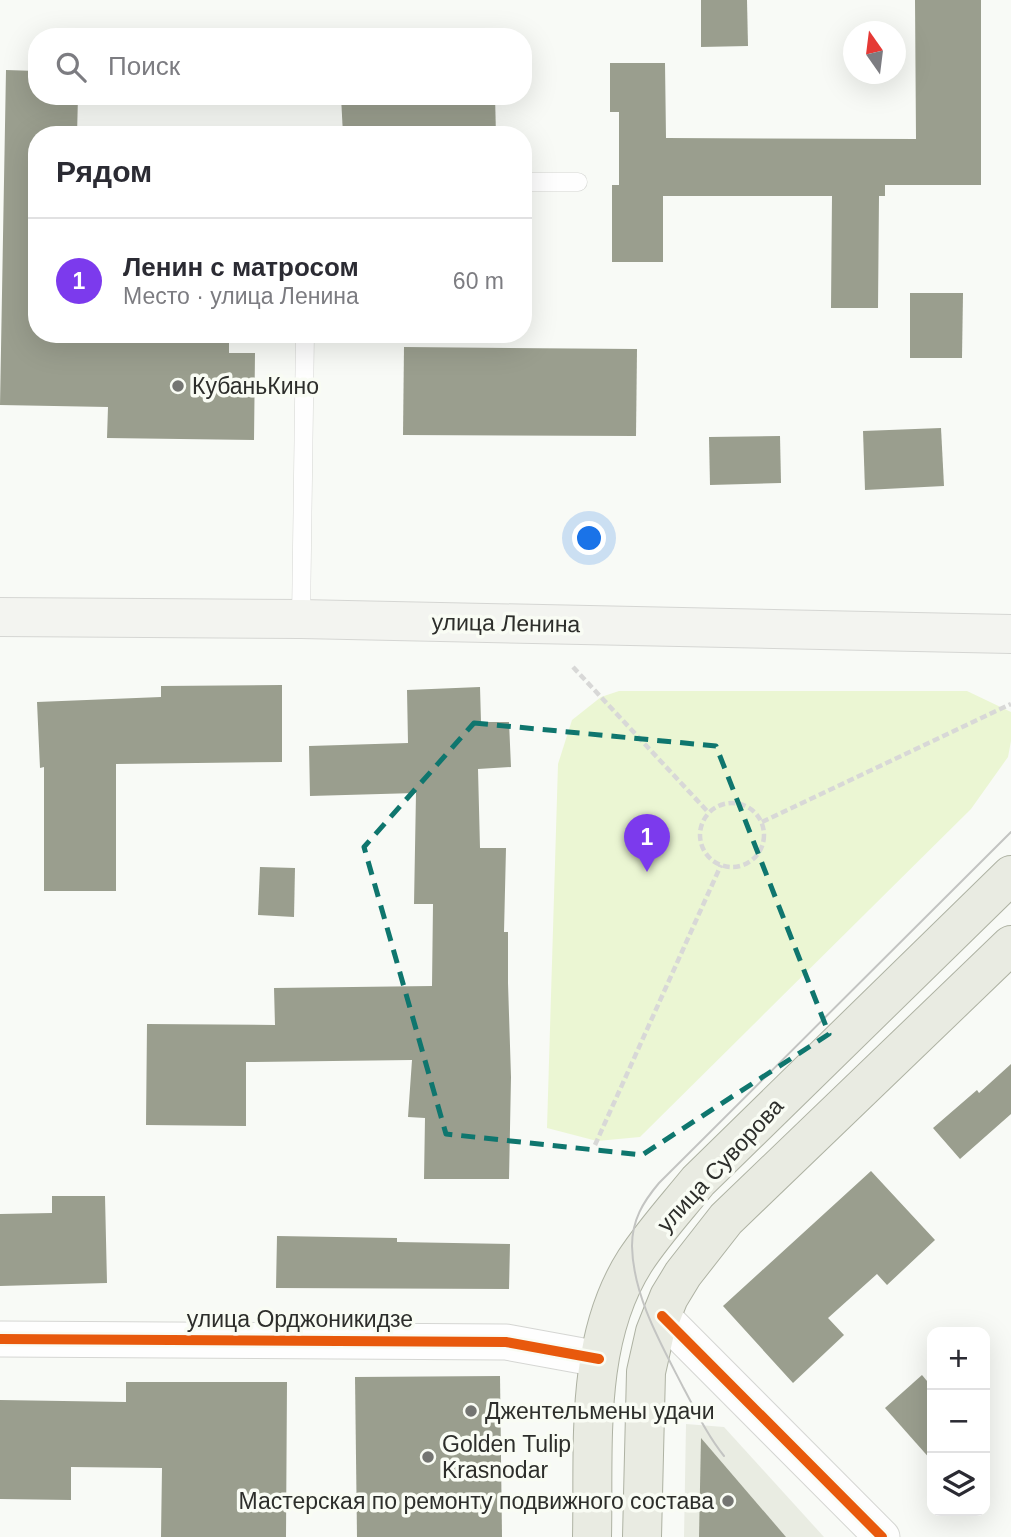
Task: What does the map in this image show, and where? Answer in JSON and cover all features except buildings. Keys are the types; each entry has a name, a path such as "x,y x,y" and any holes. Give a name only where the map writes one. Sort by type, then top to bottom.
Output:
{"main road":[{"name":"улица Ленина","path":"0,617 301,619 1011,634"},
{"name":"улица Суворова","path":"592,1537 599,1359 606,1324 634,1263 698,1181 1011,874"},
{"name":"улица Суворова","path":"642,1537 646,1372 655,1332 683,1274 726,1219 1011,945"}],"street":[{"path":"662,1316 881,1537"},
{"name":"улица Орджоникидзе","path":"0,1339 506,1342 599,1359"}],"lane":[{"path":"532,182 578,182"},
{"path":"301,619 304,343"}],"path":[{"path":"573,667 709,813"},
{"path":"762,822 1011,704"},
{"path":"736,804 748,807 762,822 764,843 752,861 732,868 712,861 701,843 700,832 709,813 717,806 736,804"},
{"path":"595,1145 721,865"}],"highlighted area":[{"path":"474,723 716,746 829,1034 642,1155 446,1134 364,847"}],"shaded area":[{"name":"Мастерская по ремонту подвижного состава","path":"686,1424 724,1427 824,1537 684,1537"}],"green space":[{"path":"619,691 967,691 1011,712 1011,741 1008,757 971,809 640,1137 597,1141 547,1128 558,764 572,720 601,697"}],"tram line":[{"path":"724,1456 683,1387 657,1337 643,1301 637,1283 632,1246 634,1228 640,1212 659,1183 1011,832"}],"cycle path":[{"path":"662,1316 882,1537"},
{"path":"0,1339 506,1342 599,1359"}],"place":[{"name":"КубаньКино","path":"178,386"},
{"name":"Ленин с матросом","path":"647,872"},
{"name":"Джентельмены удачи","path":"471,1411"},
{"name":"Golden Tulip Krasnodar","path":"428,1457"},
{"name":"Мастерская по ремонту подвижного состава","path":"728,1501"}]}
